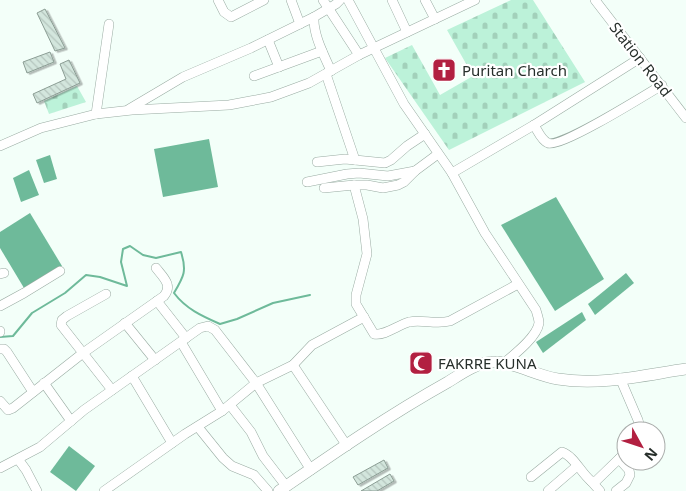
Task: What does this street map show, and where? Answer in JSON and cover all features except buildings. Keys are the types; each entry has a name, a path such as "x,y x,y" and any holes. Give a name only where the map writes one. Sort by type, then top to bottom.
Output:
{"main road":[{"path":"282,488 415,400 478,365 492,362 504,363 538,375 577,382 686,369"}],"street":[{"path":"218,0 227,16 231,17 264,0"},
{"path":"241,0 246,9"},
{"path":"291,0 300,24"},
{"path":"323,0 359,55"},
{"path":"127,110 183,77 314,18 340,0"},
{"path":"348,0 404,104 452,173 475,216 536,310 538,323 534,334 522,348 504,363"},
{"path":"402,0 393,3 407,32"},
{"path":"425,0 435,19"},
{"path":"0,146 41,128 96,114 127,110 229,105 291,91 359,55 475,0"},
{"name":"Station Road","path":"595,0 686,118"},
{"path":"314,18 314,24 355,160"},
{"path":"96,114 109,24"},
{"path":"268,40 279,67"},
{"path":"254,76 322,51"},
{"path":"452,173 534,125 640,58"},
{"path":"534,125 542,138 548,144 554,145 583,131 662,85"},
{"path":"317,162 355,160 385,163 392,160 407,146 425,134"},
{"path":"324,188 335,189 354,185 391,187 404,182 438,154"},
{"path":"307,182 347,174 359,173 388,176 415,171"},
{"path":"354,185 364,226 367,254 356,299 358,308 372,331 377,335 413,322 443,323 456,318 518,284"},
{"path":"0,401 10,410 83,353 164,296 168,284 156,268"},
{"path":"0,306 60,271"},
{"path":"106,294 72,312 62,320 62,325 112,390"},
{"path":"157,301 184,340 222,411"},
{"path":"104,491 172,443 222,411 256,383 293,365 312,345 364,317"},
{"path":"125,323 155,360"},
{"path":"0,468 40,447 112,390 204,326 212,327 256,383 311,470"},
{"path":"0,349 4,349 7,352 32,392"},
{"path":"293,365 347,446"},
{"path":"132,376 172,443"},
{"path":"620,378 638,421"},
{"path":"44,384 71,421"},
{"path":"230,405 251,432 282,488"},
{"path":"198,427 223,458 232,466 254,475 268,491"},
{"path":"531,477 562,452 568,455 600,491"},
{"path":"18,459 38,491"},
{"path":"591,481 600,478 616,463"},
{"path":"548,491 577,466"},
{"path":"616,491 626,483 630,475 629,471"}],"green space":[{"path":"511,0 533,0 585,82 449,150 385,58 412,45 440,95 473,76 447,30"},
{"path":"77,86 86,102 49,114 44,101"}],"shaded area":[{"path":"209,139 218,187 163,197 154,149"},
{"path":"50,155 57,179 44,183 36,160"},
{"path":"29,170 39,195 21,202 13,178"},
{"path":"556,197 604,279 555,311 501,225"},
{"path":"30,213 62,266 24,288 0,248 0,232"},
{"path":"626,273 634,283 595,315 588,304"},
{"path":"582,312 586,320 543,353 536,342"},
{"path":"69,446 95,466 76,491 50,472"}],"waterway":[{"path":"0,337 13,336 32,313 65,293 86,275 100,277 127,286 121,262 123,249 130,246 143,255 156,258 181,252 184,269 174,293 189,308 220,324 237,319 273,303 310,295"}],"place":[{"name":"Puritan Charch","path":"444,70"},
{"name":"FAKRRE KUNA","path":"421,363"}]}
